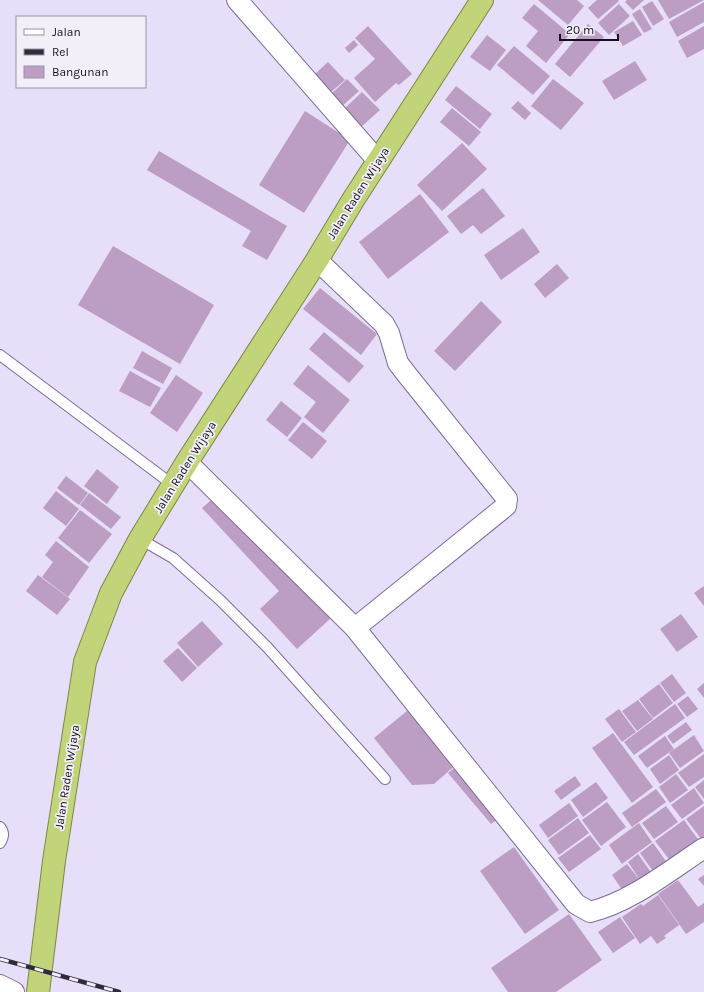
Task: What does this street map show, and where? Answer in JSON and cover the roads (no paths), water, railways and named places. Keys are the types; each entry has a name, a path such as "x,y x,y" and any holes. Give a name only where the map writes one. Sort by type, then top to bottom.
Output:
{"highway":[{"name":"Jalan Raden Wijaya","path":"38,992 54,861 85,662 111,593 140,539 187,462 482,0"}],"street":[{"path":"237,0 378,161"},
{"path":"317,260 384,324 389,334 398,363 507,499 506,506 355,628"},
{"path":"187,462 355,628 576,904 590,912 607,908 638,892 704,848"},
{"path":"0,985 14,992"}],"lane":[{"path":"0,355 173,485"},
{"path":"140,539 173,558 220,600 268,648 385,779"},
{"path":"0,826 3,831 3,836 0,842"}],"railway":[{"path":"0,959 119,992"}]}
